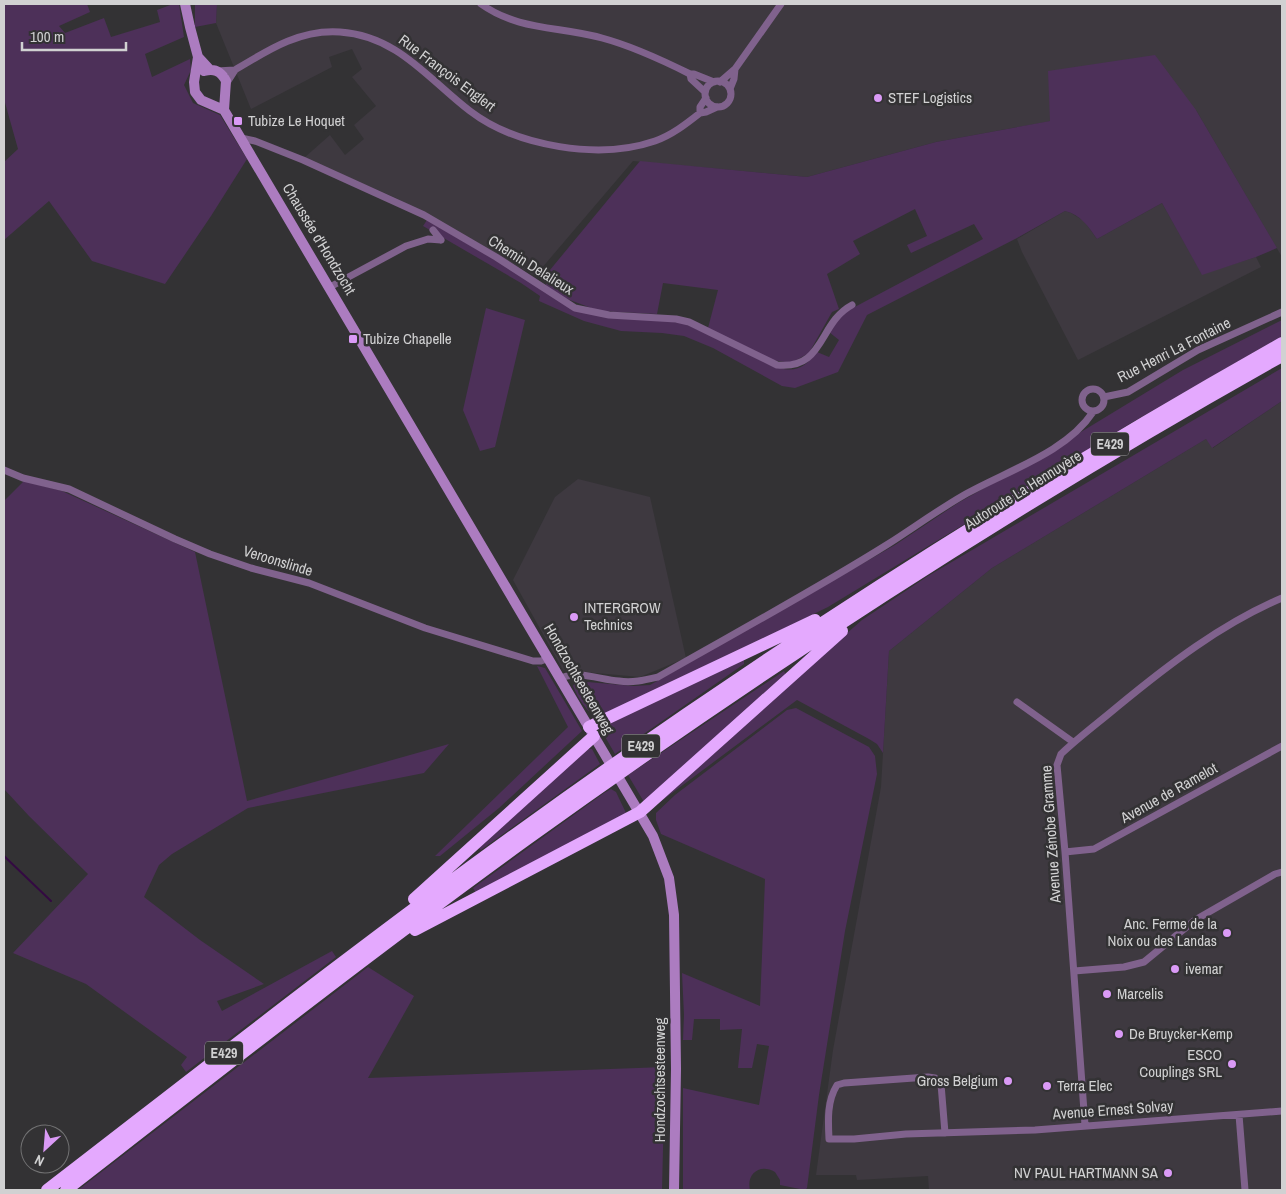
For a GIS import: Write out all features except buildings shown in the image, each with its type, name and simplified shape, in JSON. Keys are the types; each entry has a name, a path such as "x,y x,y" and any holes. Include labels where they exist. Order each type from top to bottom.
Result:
{"highway":[{"name":"Autoroute La Hennuyère","path":"887,581 1095,453 1282,343"},
{"name":"Autoroute La Hennuyère","path":"388,942 635,763 887,594 1103,460 1282,356"},
{"path":"400,918 414,900 594,736 887,581"},
{"name":"E429","path":"47,1190 400,918 627,755 887,581"},
{"path":"388,942 414,930 638,809 807,662 852,624 887,600 902,585"},
{"name":"E429","path":"66,1190 388,942"}],"main road":[{"path":"185,4 198,57 193,87 201,100 224,110 226,101 223,76 198,57"},
{"path":"196,77 204,70 213,70"},
{"path":"208,102 218,100 225,89"},
{"name":"Chaussée d'Hondzocht","path":"224,110 387,385"},
{"name":"Hondzochtsesteenweg","path":"387,385 638,809 653,836 669,878 674,915 676,1069 674,1190"}],"street":[{"path":"481,4 503,17 522,24 587,34 624,44 690,74 726,84 730,89"},
{"path":"735,69 730,89 731,96 728,102 723,106 700,113 700,107 708,86 735,69 780,4"},
{"name":"Rue François Englert","path":"235,70 279,44 306,35 340,32 367,37 396,49 472,112 507,132 540,144 579,150 635,146 655,141 673,133 700,113"},
{"path":"213,70 235,70 225,89"},
{"path":"690,74 691,79 706,95 710,104 717,107"},
{"name":"Chemin Delalieux","path":"241,138 255,141 304,160 424,215 504,262 575,308 609,315 676,319 701,328 777,365 790,366 802,363 811,356 836,316 852,305"},
{"path":"330,287 406,246 428,239 441,240 432,230"},
{"name":"Rue Henri La Fontaine","path":"1104,397 1128,392 1198,350 1282,312"},
{"name":"Rue Henri La Fontaine","path":"1096,389 1104,397 1103,406 1099,410 1093,412 1084,407 1082,400 1084,394 1089,390 1096,389"},
{"path":"561,678 566,675 578,675 620,682 634,682 658,677 880,549 965,495 1048,452 1073,435 1093,412"},
{"name":"Veroonslinde","path":"4,470 23,478 69,489 210,554 251,568 309,584 425,628 533,661 550,658"},
{"name":"Avenue Zénobe Gramme","path":"1084,1125 1074,970 1057,765 1061,754 1073,742 1196,646 1230,624 1282,598"},
{"path":"1017,702 1073,742"},
{"name":"Avenue de Ramelot","path":"1065,852 1094,850 1282,746"},
{"path":"1074,970 1116,968 1133,966 1144,962 1195,920 1266,879 1282,872"},
{"name":"Avenue Ernest Solvay","path":"945,1133 941,1084 935,1078 844,1083 837,1085 831,1095 828,1121 829,1139 996,1132 1282,1111"},
{"path":"1239,1115 1245,1190"}],"shaded area":[{"path":"4,4 87,4 90,12 59,26 65,33 104,18 111,37 160,22 157,10 173,4 179,4 184,37 145,54 152,77 190,59 191,70 184,85 193,103 220,115 247,159 165,284 92,261 49,201 4,240 4,162 18,149 4,99"},
{"path":"195,4 217,4 216,23 195,27"},
{"path":"217,4 1282,4 1282,257 1196,110 1051,121 936,142 807,177 633,161 535,276 396,198 304,158 330,135 345,155 364,139 354,125 376,106 352,77 362,69 352,49 329,57 332,67 251,109 216,23"},
{"path":"1155,55 1196,110 1277,248 1202,275 1162,203 1097,239 1080,218 1065,211 1017,238 867,315 838,372 795,388 782,386 713,348 684,336 621,331 584,321 539,301 540,296 521,283 423,226 427,220 586,313 683,323 780,368 797,369 809,361 817,352 829,357 839,340 829,332 838,317 983,239 974,224 911,253 907,245 927,236 915,209 853,241 860,254 827,274 839,309 832,312 809,353 791,363 772,360 708,328 718,290 663,283 657,314 599,311 562,297 546,285 545,276 640,161 807,177 936,142 1050,121 1048,71"},
{"path":"1162,203 1202,274 1256,257 1261,267 1078,360 1017,239 1065,211 1084,221 1097,239"},
{"path":"486,308 525,320 495,447 480,451 463,410"},
{"path":"1282,320 1282,336 1131,423 828,607 599,719 583,705 577,696 573,686 576,681 634,686 650,685 895,545 958,503 1053,449 1183,370"},
{"path":"1282,368 1282,401 1212,448 1206,439 992,568 889,651 883,753 877,744 869,739 797,700 660,802 657,800 862,620 928,576"},
{"path":"1282,401 1282,1190 929,1190 928,1176 857,1180 856,1175 816,1175 833,1050 881,787 889,651 992,568 1206,439 1213,448"},
{"path":"578,479 650,497 686,658 640,677 563,670 513,580 555,497"},
{"path":"24,481 62,491 195,552 247,801 449,744 424,773 248,808 172,854 159,865 144,897 200,940 264,984 217,1001 222,1011 332,951 336,957 186,1072 181,1065 187,1057 86,984 13,953 88,874 4,789 4,501"},
{"path":"744,658 744,664 615,754 600,728"},
{"path":"537,666 545,668 582,731 499,808 440,856 435,856 568,727"},
{"path":"784,671 786,675 644,802 628,775"},
{"path":"796,708 869,747 875,756 877,774 845,931 819,1095 807,1188 805,1190 780,1185 780,1180 775,1172 764,1169 752,1175 749,1184 750,1190 683,1190 683,1088 759,1105 769,1046 757,1044 752,1068 738,1068 742,1029 720,1030 720,1019 694,1019 692,1040 683,1040 682,973 760,1006 765,879 661,834 656,820 656,813 675,795 787,710"},
{"path":"588,749 592,749 600,764 481,850 478,847"},
{"path":"611,789 616,792 626,813 476,893 473,888"},
{"path":"368,967 414,996 368,1078 665,1067 662,1190 78,1190"}],"waterway":[{"path":"4,856 51,901"}],"place":[{"name":"STEF Logistics","path":"878,98"},
{"name":"Tubize Le Hoquet","path":"238,121"},
{"name":"Tubize Chapelle","path":"353,339"},
{"name":"INTERGROW Technics","path":"574,617"},
{"name":"Anc. Ferme de la Noix ou des Landas","path":"1227,933"},
{"name":"ivemar","path":"1175,969"},
{"name":"Marcelis","path":"1107,994"},
{"name":"De Bruycker-Kemp","path":"1119,1034"},
{"name":"ESCO Couplings SRL","path":"1232,1064"},
{"name":"Gross Belgium","path":"1008,1081"},
{"name":"Terra Elec","path":"1047,1086"},
{"name":"NV PAUL HARTMANN SA","path":"1168,1173"}]}
